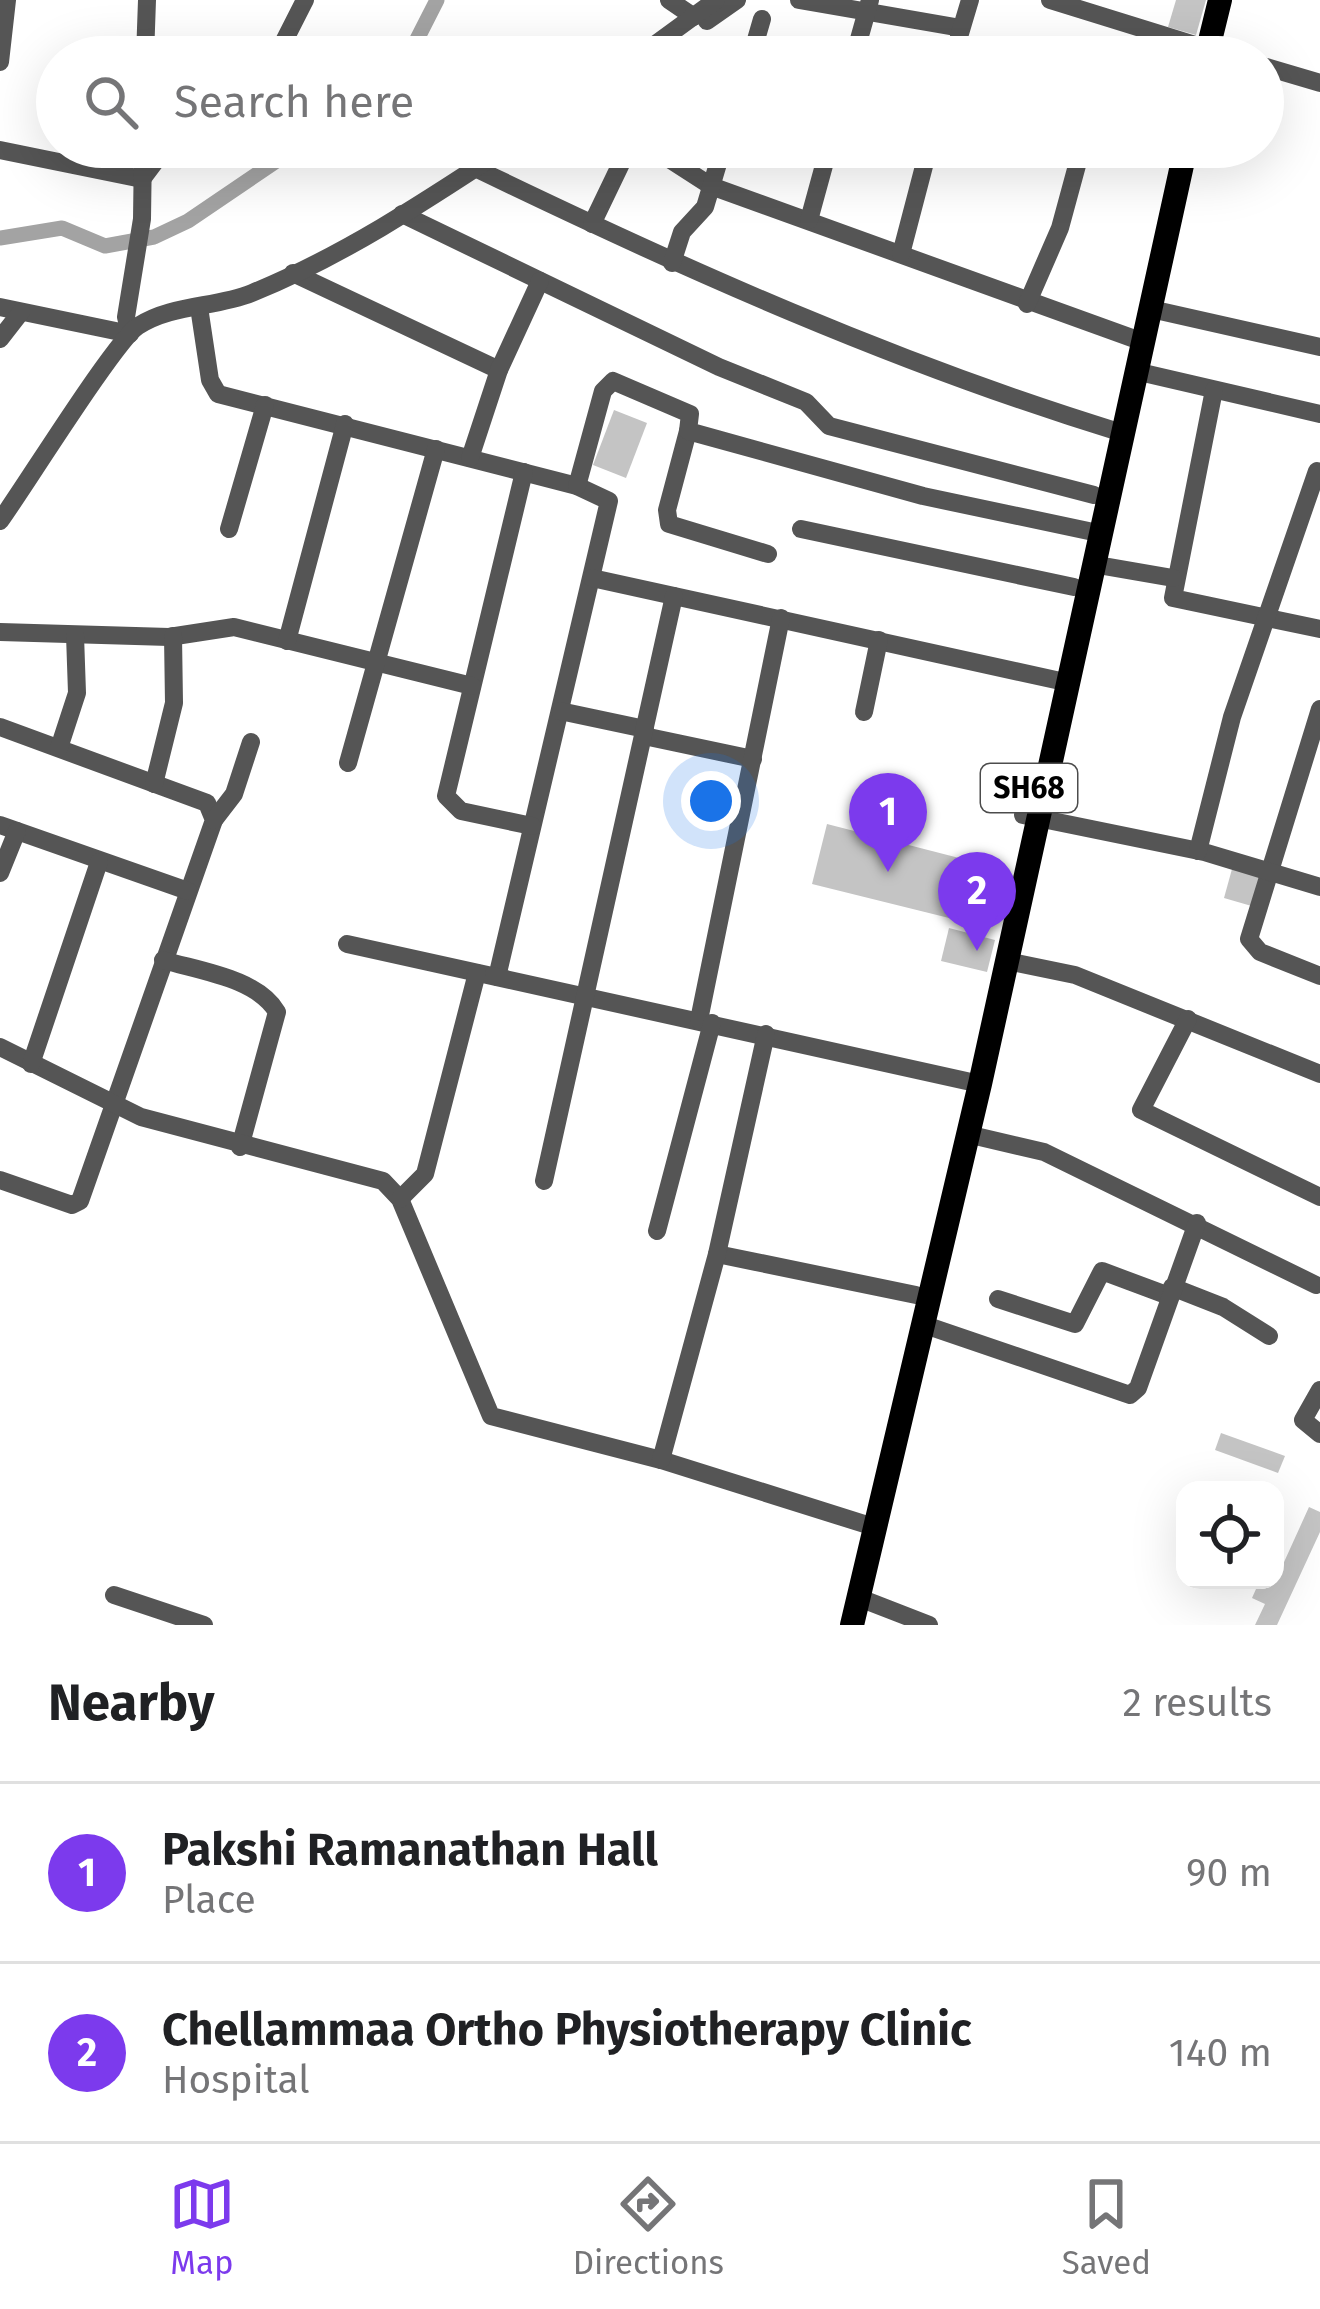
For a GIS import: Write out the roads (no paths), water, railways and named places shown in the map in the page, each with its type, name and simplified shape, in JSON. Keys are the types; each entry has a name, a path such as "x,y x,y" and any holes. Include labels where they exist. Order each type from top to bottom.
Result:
{"main road":[{"path":"1211,36 1220,0"},
{"name":"SH68","path":"1114,430 1151,309 1181,168"},
{"name":"SH68","path":"852,1625 908,1370 967,1134 1075,586 1092,532 1162,220 1171,211"},
{"name":"SH68","path":"1059,681 1092,564 1092,532"},
{"name":"SH68","path":"908,1370 904,1355 916,1295 1006,962 1029,816"}],"street":[{"path":"0,62 7,0"},
{"path":"145,36 146,0"},
{"path":"669,0 694,16"},
{"path":"667,36 716,0"},
{"path":"690,36 737,0"},
{"path":"799,0 868,6 961,28"},
{"path":"959,36 970,0"},
{"path":"1050,0 1157,36"},
{"path":"285,36 300,2"},
{"path":"860,36 868,6"},
{"path":"757,36 762,19"},
{"path":"1284,72 1320,83"},
{"path":"0,150 36,157"},
{"path":"88,168 142,179"},
{"path":"130,334 126,317 142,219 142,168"},
{"path":"142,179 150,168"},
{"path":"0,521 130,334 175,310 224,304 293,273 475,168 672,263 1011,398 1114,430"},
{"path":"592,224 620,168"},
{"path":"684,168 711,185 1132,338"},
{"path":"672,263 678,238 701,215 716,168"},
{"path":"809,220 823,168"},
{"path":"901,254 924,168"},
{"path":"1028,304 1060,227 1076,168"},
{"path":"402,214 719,368 806,402 829,426 1099,491"},
{"path":"293,273 499,370"},
{"path":"470,458 499,370 540,281"},
{"path":"0,307 130,334"},
{"path":"199,307 214,390 577,487 609,502 532,826 425,1174 404,1196"},
{"path":"1151,309 1320,347"},
{"path":"0,339 20,312"},
{"path":"1135,371 1320,414"},
{"path":"577,487 603,391 613,381 683,410 692,419 667,510 668,524 767,554"},
{"path":"1214,390 1171,593 1178,602 1320,629"},
{"path":"229,529 265,405"},
{"path":"287,640 345,424"},
{"path":"688,431 923,496 1092,532"},
{"path":"348,763 436,448"},
{"path":"1198,850 1265,619 1317,471"},
{"path":"524,472 446,796 461,811 532,826"},
{"path":"801,529 1075,586"},
{"path":"1092,564 1173,578"},
{"path":"592,578 1059,681"},
{"path":"544,1181 674,596"},
{"path":"657,1231 706,1021 782,618"},
{"path":"0,632 173,636 226,626 472,686"},
{"path":"58,748 77,693 75,635"},
{"path":"154,784 174,703 173,636"},
{"path":"864,712 879,640"},
{"path":"1320,709 1251,944 1320,976"},
{"path":"560,711 753,759"},
{"path":"0,727 206,803 214,820"},
{"path":"0,1180 77,1204 214,820 234,794 251,742"},
{"path":"1029,816 1198,850 1320,887"},
{"path":"0,873 8,828 188,891"},
{"path":"31,1064 99,862"},
{"path":"347,944 974,1083"},
{"path":"163,960 251,988 268,998 277,1012 240,1147"},
{"path":"1006,962 1075,975 1320,1074"},
{"path":"1188,1019 1141,1110 1320,1197"},
{"path":"661,1460 717,1254 766,1034"},
{"path":"0,1047 114,1105 240,1147 367,1175 404,1196 497,1419 661,1460 874,1527"},
{"path":"967,1134 1044,1152 1316,1285"},
{"path":"922,1324 1130,1395 1138,1388 1197,1223"},
{"path":"717,1254 916,1295"},
{"path":"998,1299 1075,1324 1102,1271 1223,1307 1269,1336"},
{"path":"1320,1390 1303,1420 1320,1434"},
{"path":"114,1595 204,1625"},
{"path":"857,1597 928,1625"}],"waterway":[{"path":"419,36 437,0"},
{"path":"0,238 62,228 105,246 154,237 188,221 266,168"}],"place":[{"name":"Pakshi Ramanathan Hall","path":"888,872"},
{"name":"Chellammaa Ortho Physiotherapy Clinic","path":"977,951"}]}
